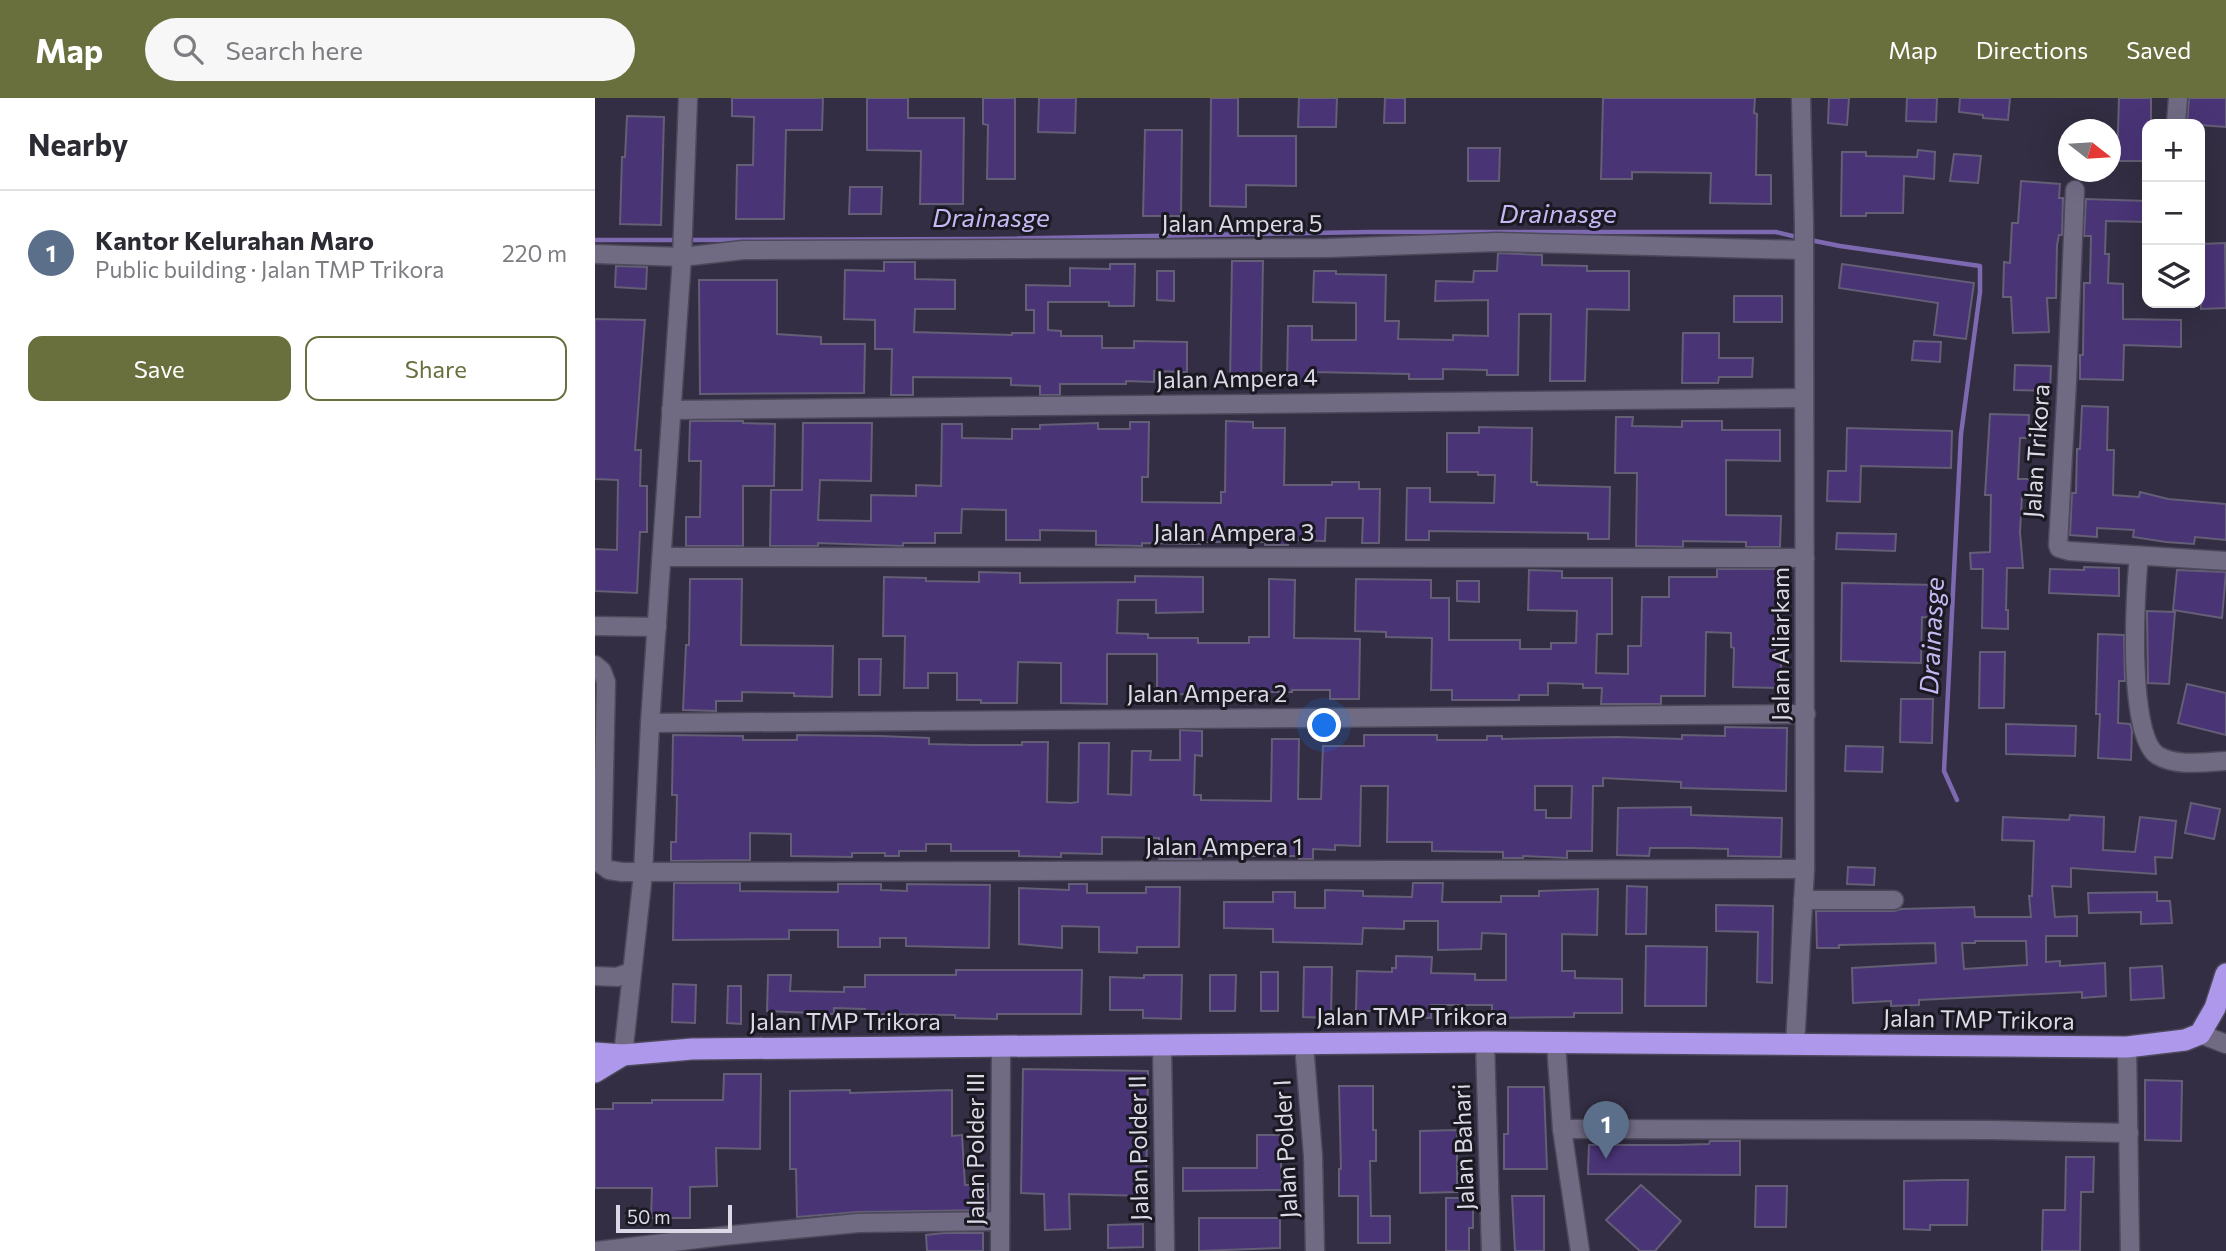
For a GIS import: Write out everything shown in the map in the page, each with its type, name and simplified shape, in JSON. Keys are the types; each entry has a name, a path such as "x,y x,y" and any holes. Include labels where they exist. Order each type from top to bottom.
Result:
{"highway":[{"path":"2200,1034 2215,1009 2226,974"},
{"name":"Jalan TMP Trikora","path":"595,1053 623,1055 692,1049 1485,1042 2127,1047 2177,1041 2200,1034"},
{"name":"Jalan TMP Trikora","path":"595,1072 623,1055"}],"street":[{"path":"623,1055 643,874 650,723 682,257 688,98"},
{"name":"Jalan Aliarkam","path":"1795,1045 1805,869 1806,714 1801,98"},
{"path":"2176,119 2178,98"},
{"name":"Jalan Trikora","path":"2075,190 2057,545 2069,551 2226,561"},
{"name":"Jalan Ampera 5","path":"595,254 682,257 743,250 1314,248 1497,242 1803,246"},
{"name":"Jalan Ampera 4","path":"671,410 1804,398"},
{"path":"2139,556 2135,586 2138,710 2149,746 2158,755 2188,763 2226,761"},
{"name":"Jalan Ampera 3","path":"662,557 1805,558"},
{"path":"595,626 657,627"},
{"name":"Jalan Ampera 1","path":"595,665 602,671 606,682 602,864 609,870 643,874 1805,869"},
{"name":"Jalan Ampera 2","path":"650,723 1806,714"},
{"path":"1803,900 1894,901"},
{"path":"595,976 617,977 631,972"},
{"path":"2200,1034 2226,1044"},
{"name":"Jalan Bahari","path":"1485,1042 1491,1251"},
{"path":"1556,1043 1562,1129 1580,1251"},
{"name":"Jalan Polder II","path":"1162,1044 1165,1251"},
{"name":"Jalan Polder I","path":"1304,1044 1313,1156 1315,1251"},
{"name":"Jalan Polder III","path":"1000,1251 1001,1047"},
{"path":"2127,1047 2130,1251"},
{"path":"1562,1129 2129,1133"},
{"path":"597,1251 723,1243 858,1223 1000,1222"}],"building":[{"path":"732,98 823,98 822,130 786,130 784,219 736,219 737,165 753,165 754,117 732,116"},
{"path":"867,98 908,98 908,118 964,118 963,204 920,204 921,151 867,150"},
{"path":"983,98 1015,98 1015,179 987,179 988,125 983,124"},
{"path":"1039,98 1076,98 1075,133 1038,132"},
{"path":"1211,98 1238,98 1238,136 1296,136 1296,186 1246,185 1246,207 1210,206"},
{"path":"1299,98 1337,98 1336,127 1298,127"},
{"path":"1385,98 1405,98 1405,123 1384,123"},
{"path":"1603,98 1755,98 1756,175 1771,175 1771,204 1710,203 1711,173 1632,172 1632,179 1601,179"},
{"path":"1829,98 1849,98 1847,125 1828,123"},
{"path":"1907,98 1937,98 1936,122 1906,121"},
{"path":"1960,98 2010,98 2008,120 1959,112"},
{"path":"2119,98 2151,98 2151,119 2142,119 2142,161 2121,161 2121,119 2118,119"},
{"path":"2189,98 2226,98 2226,127 2205,125 2205,119 2187,119"},
{"path":"627,116 664,117 661,225 620,224 622,157 625,157"},
{"path":"1145,130 1182,130 1181,216 1143,216"},
{"path":"1468,148 1500,148 1499,181 1468,181"},
{"path":"1918,150 1935,152 1934,179 1904,176 1903,213 1841,216 1842,152 1866,152 1866,156 1917,157"},
{"path":"1954,154 1981,156 1978,183 1950,181"},
{"path":"2021,181 2060,184 2059,198 2063,198 2062,235 2059,235 2057,245 2056,298 2047,298 2049,332 2013,333 2011,297 2003,297 2004,262 2010,263 2012,223 2018,223"},
{"path":"850,187 882,187 881,214 849,214"},
{"path":"2086,199 2142,201 2142,222 2106,221 2108,283 2123,284 2123,319 2181,320 2181,347 2124,345 2123,380 2080,379 2084,283 2090,283 2091,236 2084,236"},
{"path":"2225,243 2226,308 2201,309 2205,308 2205,244"},
{"path":"1498,253 1542,255 1542,265 1587,266 1587,271 1629,271 1629,310 1587,309 1585,381 1550,381 1551,314 1519,314 1518,375 1487,375 1487,370 1443,369 1443,379 1409,379 1409,374 1312,372 1311,382 1287,381 1288,326 1312,326 1312,340 1356,340 1356,303 1313,302 1314,271 1386,275 1385,321 1399,321 1398,339 1453,340 1453,335 1488,336 1488,300 1435,301 1436,281 1473,282 1474,271 1497,271"},
{"path":"1232,261 1263,261 1261,382 1230,381"},
{"path":"884,262 915,262 915,279 955,280 955,309 915,309 914,332 1012,335 1034,333 1034,310 1026,310 1026,285 1070,286 1070,268 1110,269 1110,264 1135,264 1134,306 1109,306 1109,302 1048,302 1048,330 1061,331 1061,336 1102,336 1102,348 1134,348 1134,341 1187,342 1187,372 1154,371 1154,382 1060,384 1060,395 1040,395 1040,386 1011,385 1011,378 913,377 913,395 891,395 892,349 875,349 875,320 844,319 845,270 884,271"},
{"path":"1842,264 1974,283 1966,339 1934,335 1938,303 1839,288"},
{"path":"616,266 647,267 646,289 615,287"},
{"path":"1157,271 1174,271 1174,301 1157,300"},
{"path":"699,280 777,280 777,334 821,337 821,344 865,344 864,393 700,394"},
{"path":"1734,296 1782,296 1782,322 1734,322"},
{"path":"595,319 645,320 635,450 641,450 640,486 647,486 647,532 640,532 637,593 595,591 595,549 617,550 618,480 595,479"},
{"path":"1683,333 1719,333 1719,358 1753,358 1752,377 1719,377 1718,383 1682,383"},
{"path":"1914,341 1941,342 1940,362 1912,360"},
{"path":"2015,365 2051,366 2050,391 2014,390"},
{"path":"2082,406 2108,407 2107,450 2114,450 2113,495 2139,497 2140,492 2168,499 2226,504 2226,540 2195,537 2194,544 2166,542 2133,537 2134,530 2097,528 2097,537 2070,535"},
{"path":"1990,414 2029,415 2028,438 2020,438 2018,479 2032,479 2031,496 2022,496 2020,532 2023,568 2007,568 2008,629 1982,628 1983,569 1971,569 1970,553 1990,552 1991,495 1985,495"},
{"path":"1616,417 1633,417 1632,426 1682,427 1682,421 1722,421 1722,430 1780,430 1780,461 1726,460 1726,515 1781,516 1780,547 1746,547 1746,542 1683,541 1683,547 1636,546 1637,473 1615,473"},
{"path":"690,421 775,424 774,486 743,486 743,546 686,546 686,517 700,517 701,461 689,461"},
{"path":"1226,421 1253,422 1253,428 1285,428 1284,485 1359,482 1359,489 1380,489 1379,543 1362,543 1363,518 1326,518 1325,541 1288,540 1288,545 1265,545 1265,542 1200,542 1142,543 1142,546 1096,545 1096,531 1040,530 1040,540 1006,540 1006,510 962,509 961,533 935,533 935,543 903,543 903,546 818,543 818,546 770,546 771,490 802,490 803,423 872,423 871,481 820,480 818,520 871,521 871,495 916,496 916,485 941,486 942,424 962,424 962,438 1012,439 1012,429 1040,429 1040,425 1098,423 1098,429 1130,429 1130,422 1149,422 1148,477 1142,477 1142,502 1221,503 1221,492 1225,492"},
{"path":"1479,427 1532,428 1531,482 1537,482 1537,485 1610,487 1609,539 1588,539 1588,533 1429,531 1429,540 1406,540 1407,488 1430,488 1430,502 1494,503 1495,475 1447,472 1447,433 1479,433"},
{"path":"1847,428 1952,431 1951,468 1861,466 1860,502 1827,501 1828,471 1846,471"},
{"path":"1837,533 1896,534 1895,551 1836,549"},
{"path":"2084,567 2119,568 2119,596 2049,593 2050,569 2084,570"},
{"path":"1717,569 1787,569 1787,610 1776,610 1775,656 1781,656 1781,688 1733,687 1734,648 1731,647 1731,633 1706,632 1705,696 1661,696 1661,704 1601,704 1602,688 1583,688 1583,684 1548,683 1548,695 1519,695 1519,700 1452,700 1452,690 1431,690 1432,638 1386,637 1386,632 1355,631 1356,579 1431,580 1431,598 1449,598 1449,640 1520,640 1520,649 1551,649 1551,643 1576,643 1577,611 1528,610 1529,570 1562,571 1562,578 1612,578 1612,634 1597,634 1596,673 1628,674 1628,646 1641,646 1642,597 1669,597 1669,577 1717,577"},
{"path":"2177,570 2226,572 2222,618 2173,610"},
{"path":"979,572 1020,573 1020,583 1135,582 1135,576 1203,577 1203,612 1156,613 1156,600 1118,600 1117,633 1148,634 1148,638 1198,638 1198,643 1249,643 1249,637 1269,637 1269,579 1295,580 1294,638 1360,639 1359,699 1330,699 1330,690 1266,692 1266,695 1157,694 1157,654 1107,654 1107,704 1061,703 1061,663 1018,662 1017,703 957,700 957,673 928,673 928,688 904,688 905,636 883,636 884,577 979,582"},
{"path":"690,579 742,579 741,645 833,646 832,697 742,692 742,701 716,701 716,711 683,710 686,645 689,645"},
{"path":"1457,581 1479,581 1479,602 1457,601"},
{"path":"1842,583 1938,585 1937,618 1922,617 1921,663 1841,661"},
{"path":"2147,611 2175,612 2169,684 2148,683"},
{"path":"2098,634 2124,635 2125,681 2119,681 2118,723 2130,724 2131,760 2098,758"},
{"path":"1980,652 2005,652 2004,708 1979,708"},
{"path":"859,659 881,659 880,695 859,695"},
{"path":"2187,684 2226,693 2226,735 2178,723"},
{"path":"1901,699 1933,699 1932,743 1900,742"},
{"path":"2006,724 2076,726 2075,756 2006,754"},
{"path":"1725,727 1787,728 1786,791 1681,788 1681,782 1603,778 1603,786 1593,786 1592,851 1567,851 1567,858 1503,858 1503,852 1432,851 1432,842 1387,842 1388,786 1361,786 1360,846 1335,845 1335,850 1313,849 1313,859 1299,859 1299,856 1201,856 1201,859 1159,859 1159,838 1102,837 1102,854 1061,853 1061,857 1019,856 1019,851 951,851 951,844 926,844 926,851 899,851 899,856 885,856 885,853 852,853 852,857 791,856 791,834 750,833 750,860 671,861 671,842 676,842 677,795 672,795 673,735 743,736 743,740 797,740 797,735 880,736 929,738 929,744 974,745 1048,742 1047,802 1071,803 1078,802 1079,743 1109,743 1108,794 1131,795 1132,751 1151,751 1150,760 1180,760 1180,730 1202,731 1202,756 1195,755 1194,795 1201,795 1201,800 1271,801 1272,739 1299,739 1298,799 1321,799 1323,746 1364,746 1364,735 1437,735 1437,740 1487,740 1487,736 1502,736 1502,739 1682,739 1682,735 1725,736","holes":["1535,786 1572,786 1571,818 1546,818 1546,810 1535,810"]},
{"path":"1846,746 1883,747 1882,772 1845,771"},
{"path":"2191,803 2220,809 2214,839 2185,833"},
{"path":"1691,807 1691,815 1782,818 1781,857 1728,856 1728,849 1690,848 1650,848 1649,856 1617,855 1618,808"},
{"path":"2070,815 2104,817 2103,850 2135,852 2140,817 2176,821 2172,858 2155,857 2156,874 2071,868 2071,887 2052,886 2055,917 2077,916 2077,936 2046,936 2046,962 2060,961 2060,966 2105,963 2106,996 2082,998 2082,992 1919,1000 1919,1005 1891,1006 1891,1001 1853,1003 1852,968 1936,963 1935,943 1817,948 1816,911 1974,907 1975,917 2031,917 2029,896 2032,896 2034,841 2002,840 2003,817 2069,820","holes":["2026,941 2027,965 1964,969 1962,943"]},
{"path":"1848,867 1875,868 1874,885 1847,884"},
{"path":"674,883 740,883 740,891 838,892 838,884 881,884 881,890 907,891 907,884 990,885 989,948 906,946 906,938 880,938 880,947 838,947 838,930 789,930 789,939 673,940"},
{"path":"1413,883 1443,883 1442,902 1501,902 1501,896 1539,896 1539,891 1598,889 1597,935 1562,934 1562,971 1575,971 1575,978 1622,979 1622,1013 1574,1013 1574,1017 1492,1018 1492,1005 1431,1005 1431,1018 1391,1017 1391,1011 1356,1011 1357,971 1392,972 1392,968 1396,968 1396,956 1432,957 1431,973 1475,974 1475,980 1506,980 1506,934 1482,933 1481,949 1438,950 1438,921 1404,921 1404,929 1363,928 1362,944 1273,942 1273,929 1224,928 1224,902 1273,902 1273,892 1295,892 1295,908 1325,908 1325,890 1363,891 1363,896 1412,897"},
{"path":"1069,884 1087,884 1087,893 1146,893 1146,887 1180,887 1179,947 1137,947 1137,953 1099,952 1099,927 1062,926 1062,948 1019,944 1019,888 1069,890"},
{"path":"1627,886 1647,887 1646,934 1626,934"},
{"path":"2157,892 2157,901 2170,901 2172,923 2141,924 2141,912 2089,913 2088,893"},
{"path":"1716,905 1773,906 1772,983 1757,982 1758,932 1716,931"},
{"path":"1646,946 1707,947 1706,1006 1645,1006"},
{"path":"2162,966 2164,998 2131,1000 2130,968"},
{"path":"1304,967 1332,967 1331,1018 1303,1017"},
{"path":"956,970 1082,970 1081,1014 997,1014 997,1019 955,1018 955,1015 864,1014 865,1009 834,1008 834,1014 767,1011 768,975 791,975 790,991 844,992 844,987 865,987 865,975 956,975"},
{"path":"1261,972 1278,972 1278,1011 1261,1011"},
{"path":"1144,975 1182,975 1181,1019 1143,1018 1143,1010 1110,1010 1110,977 1144,978"},
{"path":"1210,975 1236,975 1235,1011 1210,1011"},
{"path":"673,984 696,985 695,1023 672,1022"},
{"path":"728,986 741,986 741,1024 727,1023"},
{"path":"1023,1069 1148,1071 1146,1196 1069,1194 1070,1229 1045,1230 1044,1194 1021,1193"},
{"path":"724,1074 761,1074 760,1149 716,1148 717,1186 690,1187 690,1218 651,1218 652,1188 595,1188 595,1109 613,1109 613,1103 652,1103 652,1100 723,1100"},
{"path":"2145,1080 2182,1081 2181,1141 2145,1140"},
{"path":"1339,1086 1373,1086 1376,1161 1370,1161 1371,1216 1390,1216 1390,1243 1358,1243 1358,1196 1339,1196"},
{"path":"1508,1087 1544,1087 1547,1169 1504,1169 1504,1134 1508,1134"},
{"path":"850,1090 850,1093 952,1090 952,1136 962,1135 965,1185 988,1184 989,1210 858,1212 797,1217 796,1169 790,1169 790,1091"},
{"path":"1457,1130 1457,1192 1420,1193 1420,1131"},
{"path":"1257,1135 1280,1135 1282,1190 1183,1191 1183,1168 1257,1168"},
{"path":"1710,1141 1740,1141 1740,1175 1588,1174 1589,1145 1709,1144"},
{"path":"2066,1157 2094,1157 2093,1192 2081,1192 2080,1251 2042,1251 2043,1210 2065,1210"},
{"path":"1968,1180 1967,1225 1930,1225 1930,1230 1904,1229 1904,1181"},
{"path":"1641,1185 1681,1221 1655,1251 1640,1251 1606,1220"},
{"path":"1756,1186 1787,1186 1786,1227 1755,1227"},
{"path":"1512,1196 1544,1196 1544,1251 1515,1251"},
{"path":"1446,1198 1473,1198 1473,1228 1469,1228 1469,1251 1446,1251"},
{"path":"1199,1218 1280,1218 1280,1248 1199,1251"},
{"path":"1143,1224 1143,1247 1108,1248 1108,1225"},
{"path":"983,1233 983,1251 927,1251 926,1235"}],"waterway":[{"name":"Drainasge","path":"687,240 990,239 1370,232 1776,232 1801,238"},
{"name":"Drainasge","path":"595,240 678,240"},
{"name":"Drainasge","path":"1810,240 1980,266 1980,292 1961,434 1944,771 1957,800"}],"place":[{"name":"Kantor Kelurahan Maro","path":"1606,1159"}]}
